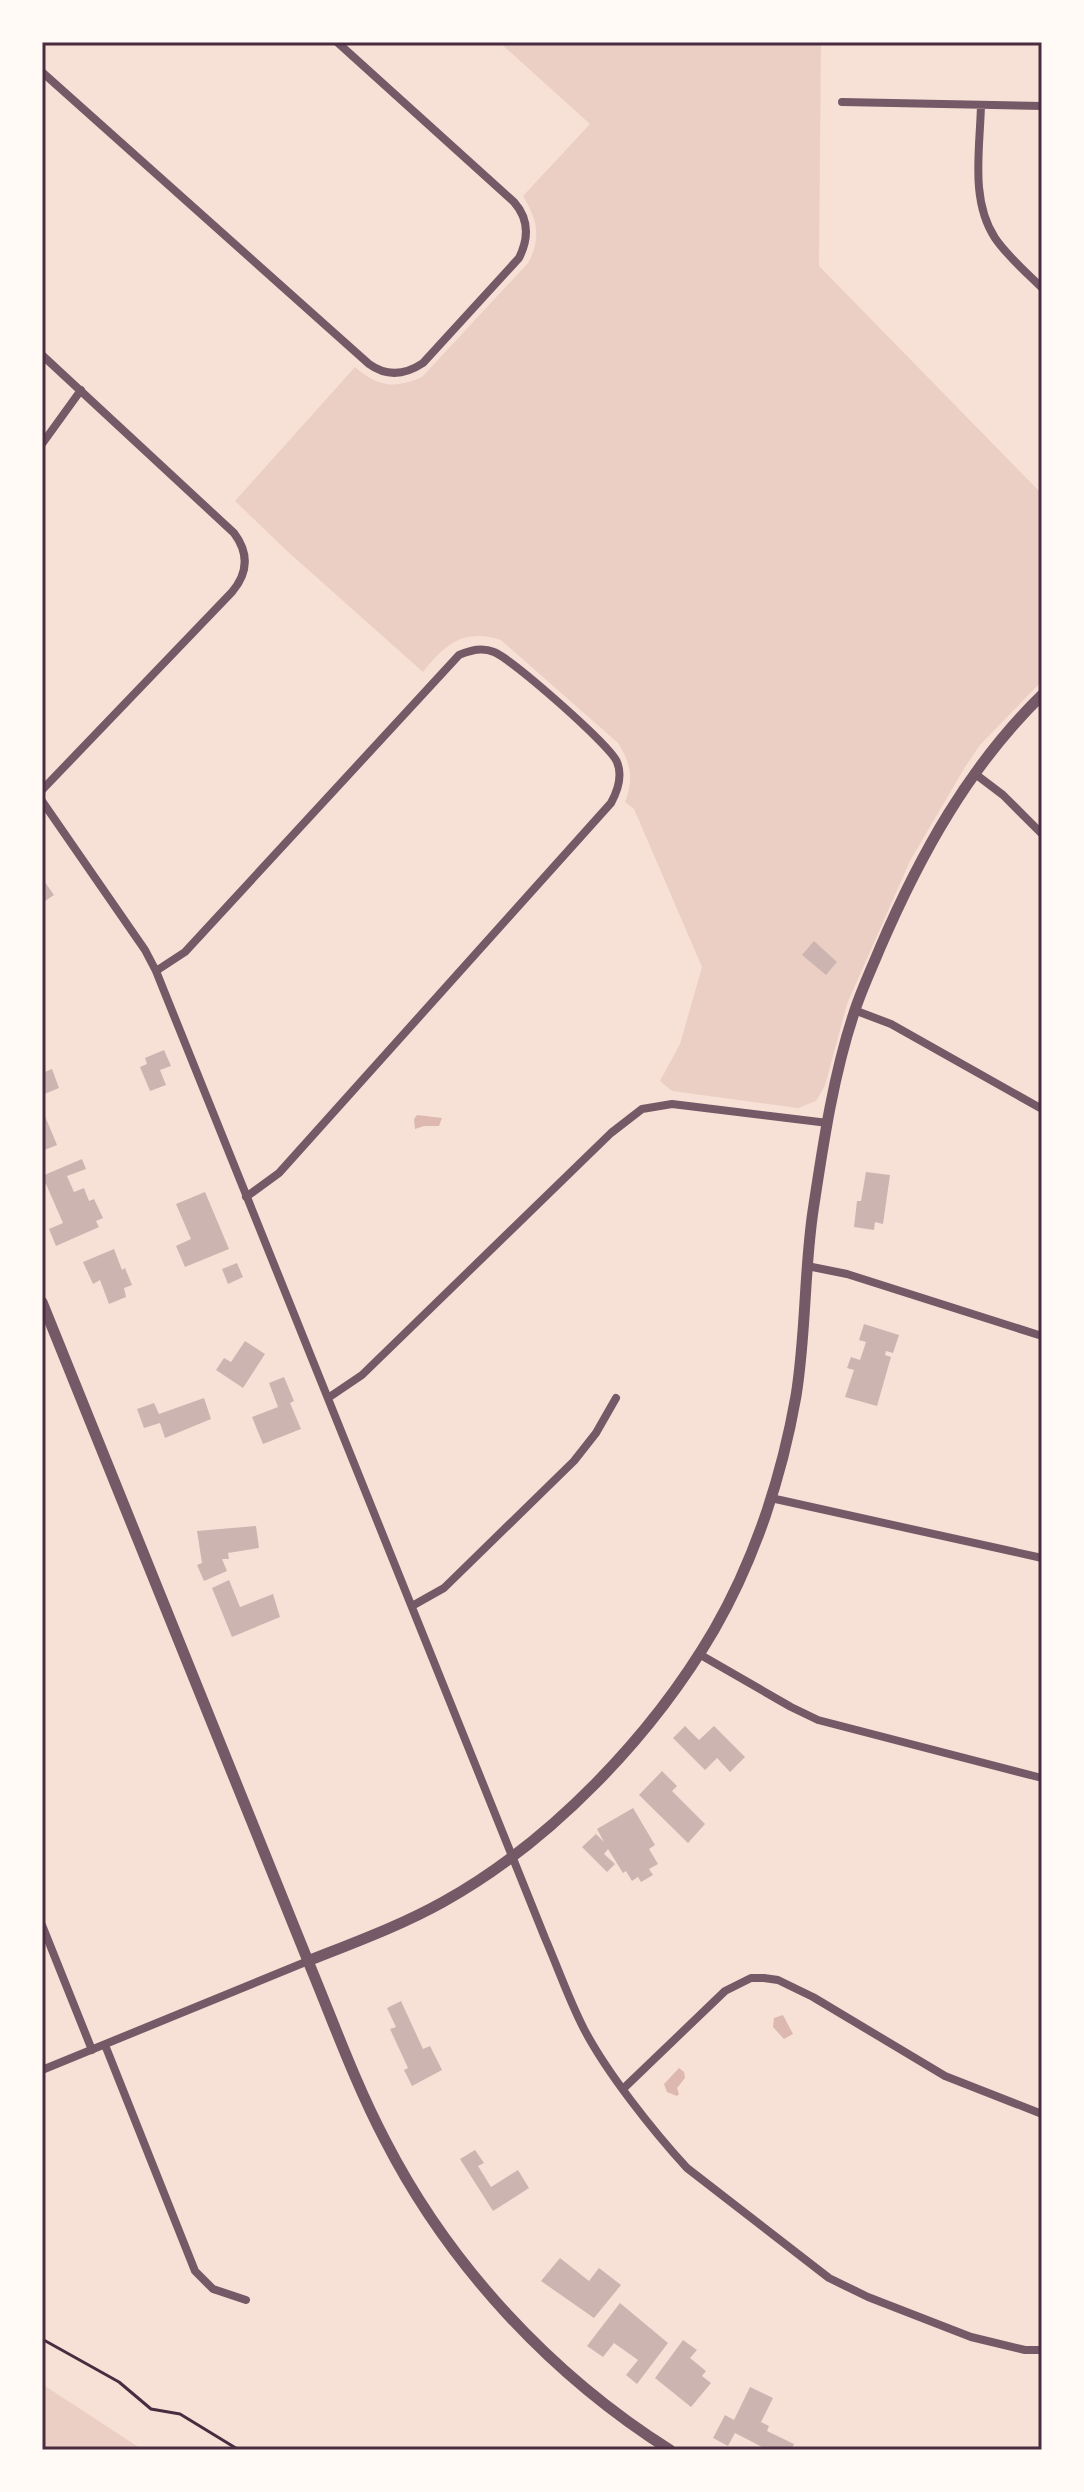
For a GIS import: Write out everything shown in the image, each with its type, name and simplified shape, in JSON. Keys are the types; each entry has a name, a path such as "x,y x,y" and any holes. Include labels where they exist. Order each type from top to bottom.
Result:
{"street":[{"path":"42,72 369,364 384,372 398,374 423,363 519,258 525,245 526,223 514,202 337,42"},
{"path":"842,102 1042,106"},
{"path":"981,105 979,180 985,220 996,240 1042,288"},
{"path":"42,355 239,539 246,562 240,582 232,592 42,790"},
{"path":"42,444 81,390"},
{"path":"156,971 185,952 459,655 470,650 492,650 504,656 612,752 621,775 611,803 279,1173 246,1197"},
{"path":"42,2070 391,1928 445,1901 556,1821 611,1768 699,1654 727,1603 771,1498 795,1398 807,1266 828,1123 854,1010 911,882 974,773 994,745 1042,695"},
{"path":"974,773 1003,795 1042,834"},
{"path":"42,801 145,950 156,971 585,2030 624,2088 687,2168 829,2278 868,2297 971,2337 1025,2350 1042,2350"},
{"path":"854,1010 891,1024 1042,1109"},
{"path":"328,1398 362,1375 611,1133 642,1109 672,1104 828,1123"},
{"path":"807,1266 847,1274 1042,1336"},
{"path":"42,1302 352,2069 385,2140 438,2229 487,2291 554,2360 615,2412 670,2450"},
{"path":"412,1606 444,1588 574,1461 596,1433 616,1398"},
{"path":"771,1498 1042,1558"},
{"path":"699,1654 818,1720 1042,1778"},
{"path":"42,1925 92,2050"},
{"path":"624,2088 725,1991 751,1978 764,1978 778,1980 813,1997 945,2076 1042,2114"},
{"path":"105,2045 195,2271 213,2289 246,2300"}],"path":[{"path":"42,2339 119,2382 151,2409 180,2414 239,2450"}],"shaded area":[{"path":"499,42 821,42 819,266 1042,494 1042,681 980,745 910,861 847,1004 825,1086 816,1101 798,1108 672,1091 660,1081 680,1044 702,967 634,809 625,802 630,772 618,743 501,640 476,636 456,641 423,672 235,501 355,367 371,379 387,384 422,377 528,263 535,245 536,229 523,196 590,124"},
{"path":"417,1115 442,1118 439,1126 415,1129 414,1119"},
{"path":"783,2015 793,2034 784,2039 773,2027 774,2018"},
{"path":"679,2068 685,2078 677,2088 677,2096 667,2092 664,2084"},
{"path":"42,2384 143,2450 42,2450"}],"building":[{"path":"42,878 54,895 42,903"},
{"path":"814,941 837,962 826,975 802,955"},
{"path":"164,1050 171,1066 160,1070 166,1085 150,1091 140,1067 147,1064 145,1058"},
{"path":"52,1069 59,1088 42,1095 42,1073"},
{"path":"42,1109 57,1145 42,1151"},
{"path":"82,1159 86,1169 67,1176 74,1192 84,1188 89,1201 94,1199 103,1218 96,1221 99,1227 56,1246 49,1229 63,1223 46,1184 42,1186 42,1176"},
{"path":"866,1172 890,1175 883,1224 875,1222 874,1230 854,1227 857,1201 861,1201"},
{"path":"205,1192 229,1249 185,1267 176,1246 191,1239 176,1204"},
{"path":"114,1249 132,1285 124,1288 126,1297 109,1304 100,1280 93,1284 83,1262"},
{"path":"237,1263 243,1277 228,1284 222,1269"},
{"path":"864,1324 899,1335 893,1353 886,1351 885,1355 891,1357 877,1406 845,1397 854,1370 847,1368 851,1357 860,1360 866,1342 859,1340"},
{"path":"245,1341 265,1354 243,1388 216,1370 224,1358 231,1362"},
{"path":"284,1377 301,1429 263,1444 252,1417 278,1407 269,1383"},
{"path":"204,1398 211,1419 165,1438 160,1423 144,1428 137,1409 154,1403 159,1414"},
{"path":"256,1526 259,1548 228,1553 229,1559 222,1559 227,1571 204,1581 197,1565 202,1563 197,1531"},
{"path":"229,1580 240,1607 273,1594 280,1617 232,1637 212,1588"},
{"path":"685,1726 699,1740 714,1726 745,1757 730,1772 717,1758 705,1770 673,1738"},
{"path":"662,1771 677,1786 672,1791 705,1824 688,1843 639,1795"},
{"path":"633,1808 655,1845 649,1849 658,1864 649,1869 653,1875 641,1882 638,1877 632,1881 626,1871 623,1873 608,1849 604,1854 615,1864 607,1872 582,1847 596,1834 604,1842 597,1829"},
{"path":"401,2001 423,2049 430,2046 442,2070 412,2086 404,2070 408,2068 390,2029 396,2027 387,2008"},
{"path":"475,2150 484,2163 478,2166 491,2187 518,2170 529,2188 493,2211 460,2159"},
{"path":"560,2258 589,2281 599,2268 621,2285 594,2318 541,2281"},
{"path":"620,2303 668,2343 637,2384 626,2375 638,2360 614,2343 603,2357 587,2346"},
{"path":"683,2340 697,2350 690,2358 706,2371 702,2376 711,2383 691,2407 655,2378"},
{"path":"750,2387 773,2398 761,2422 769,2426 767,2431 794,2444 791,2450 763,2450 735,2433 728,2446 713,2438 725,2415 734,2420"}]}
